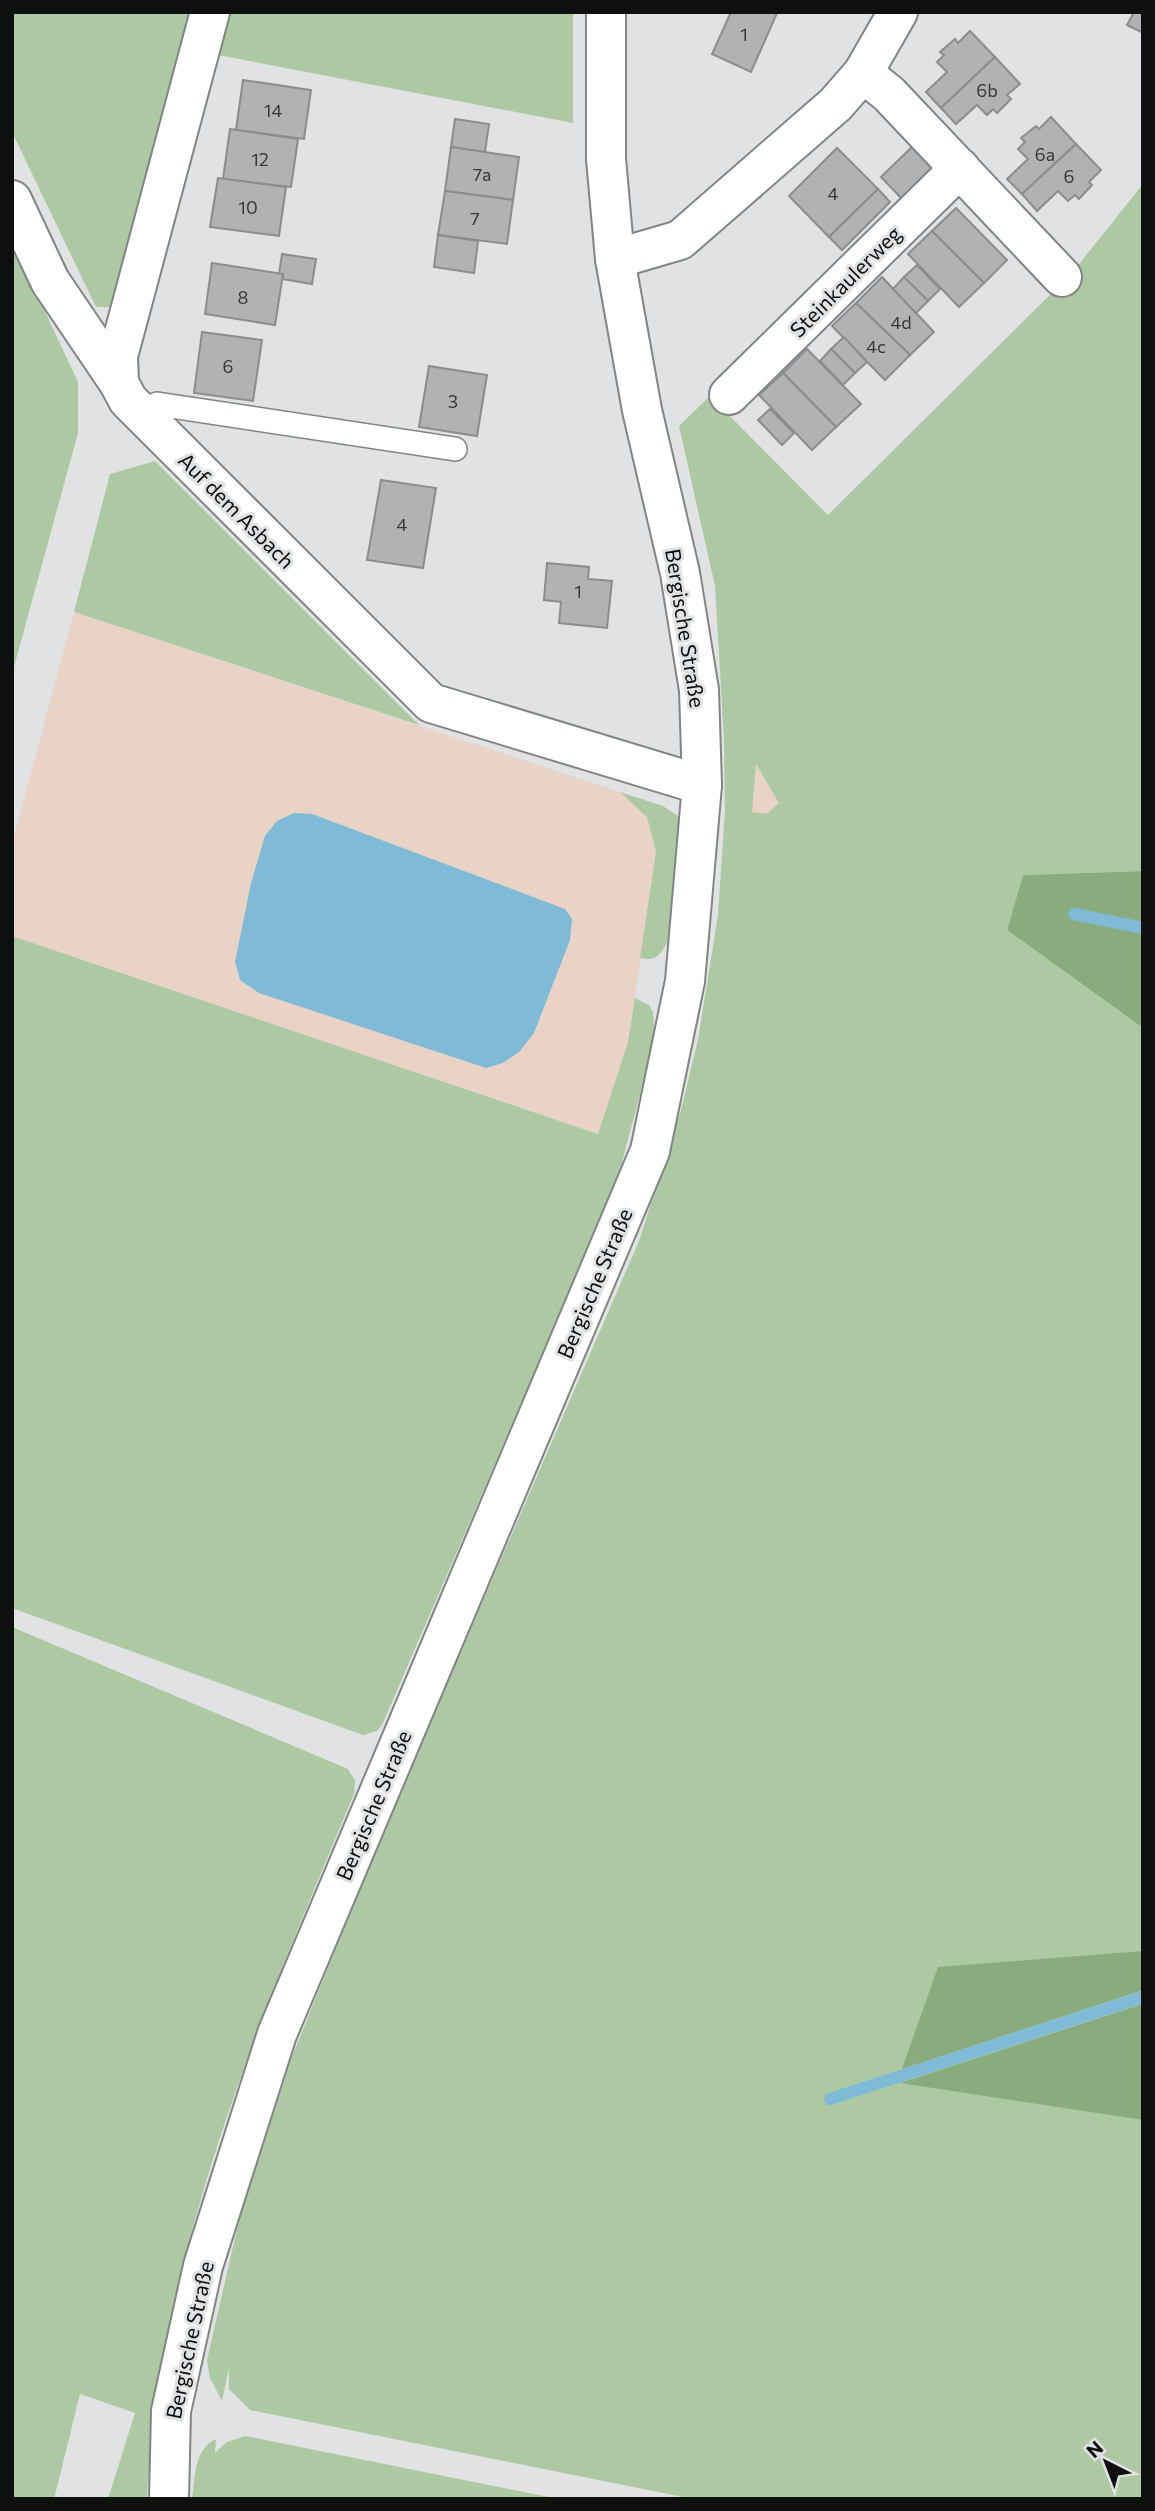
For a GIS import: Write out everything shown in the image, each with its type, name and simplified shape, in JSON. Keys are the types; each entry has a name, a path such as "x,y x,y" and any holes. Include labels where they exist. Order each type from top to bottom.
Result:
{"main road":[{"path":"119,383 118,356 210,12"},
{"name":"Bergische Straße","path":"169,2499 171,2411 203,2266 277,2034 650,1151 685,981 702,785 699,690 680,573 642,410 615,259 606,159 606,12"},
{"path":"615,259 680,240 836,104 863,74 898,12"},
{"path":"863,74 889,94 1062,277"},
{"name":"Steinkaulerweg","path":"729,395 960,168"},
{"name":"Auf dem Asbach","path":"12,200 50,281 128,400 431,704 702,785"}],"lane":[{"path":"141,414 156,404 455,449"}],"shaded area":[{"path":"74,612 620,792 647,817 656,851 635,998 628,1042 598,1134 12,936 12,844"},
{"path":"756,763 779,803 767,814 752,813"}],"green space":[{"path":"12,12 191,12 113,307 96,307 12,132"},
{"path":"230,12 573,12 573,123 218,55"},
{"path":"1143,184 1143,871 1023,875 1007,930 1143,1028 1143,2499 693,2499 250,2410 229,2389 229,2368 222,2401 210,2378 207,2360 241,2212 293,2054 390,1815 639,1241 681,1110 698,1040 718,915 725,811 724,740 715,586 679,426 710,396 828,515 1072,273","holes":["756,764 779,803 767,814 752,812"]},
{"path":"12,241 78,382 78,433 12,674"},
{"path":"155,461 419,725 74,612 110,474"},
{"path":"620,792 663,806 681,818 674,914 664,948 652,959 640,958 656,851 647,817"},
{"path":"1143,871 1143,1028 1007,930 1023,875"},
{"path":"12,936 598,1134 628,1042 635,998 649,1005 653,1012 655,1038 622,1162 600,1221 382,1725 377,1731 363,1735 12,1608"},
{"path":"12,1627 348,1769 355,1780 354,1794 250,2051 193,2226 171,2316 156,2407 147,2499 108,2499 135,2413 80,2394 54,2499 12,2499"},
{"path":"1143,1951 1143,1990 902,2069 938,1967"},
{"path":"1143,2004 1143,2120 900,2083"},
{"path":"245,2436 559,2499 192,2499 195,2473 203,2450 216,2439 215,2453 227,2442"}],"water":[{"path":"294,813 312,814 565,909 572,919 570,940 534,1033 519,1052 503,1063 486,1068 259,993 240,980 235,962 251,883 265,836 277,821"}],"building":[{"path":"731,12 777,13 751,72 712,54"},
{"path":"1134,12 1143,12 1143,33 1127,25"},
{"path":"970,31 995,57 941,108 926,92 947,72 937,62 944,55 940,52 955,39 958,43"},
{"path":"995,57 1020,84 1007,95 1011,99 997,113 993,109 987,115 977,105 956,124 941,108"},
{"path":"243,80 311,90 304,139 236,130"},
{"path":"1051,117 1076,144 1022,194 1007,179 1028,159 1018,149 1025,142 1021,138 1036,126 1039,129"},
{"path":"455,119 489,124 485,152 451,147"},
{"path":"230,129 298,139 291,187 223,179"},
{"path":"1076,144 1101,170 1089,182 1092,185 1079,199 1075,195 1068,201 1058,191 1037,211 1022,194"},
{"path":"914,145 938,170 905,202 881,177"},
{"path":"451,147 519,157 513,200 445,191"},
{"path":"837,148 878,189 829,237 789,196"},
{"path":"218,178 286,187 279,236 210,227"},
{"path":"878,189 890,202 842,250 829,237"},
{"path":"445,191 513,200 507,244 438,235"},
{"path":"956,208 1007,260 984,283 932,231"},
{"path":"932,231 984,283 959,307 908,254"},
{"path":"438,235 478,241 474,273 434,267"},
{"path":"282,254 316,259 312,284 282,279 283,274 279,274"},
{"path":"212,263 283,274 275,325 205,314"},
{"path":"917,265 940,289 928,301 904,277"},
{"path":"882,277 934,332 910,355 856,303"},
{"path":"904,277 928,301 916,313 893,289"},
{"path":"856,303 910,355 885,380 832,326"},
{"path":"202,332 262,340 253,401 194,393"},
{"path":"844,337 867,362 855,373 831,349"},
{"path":"807,349 861,404 836,427 783,373"},
{"path":"831,349 855,373 843,385 820,361"},
{"path":"429,366 487,375 477,436 419,427"},
{"path":"783,373 836,427 812,450 759,395"},
{"path":"770,409 794,433 782,445 758,420"},
{"path":"381,480 436,488 423,568 367,560"},
{"path":"547,563 589,567 588,579 612,581 607,628 559,623 561,602 544,600"}],"waterway":[{"path":"1074,914 1143,928"},
{"path":"830,2099 1143,1997"}]}
